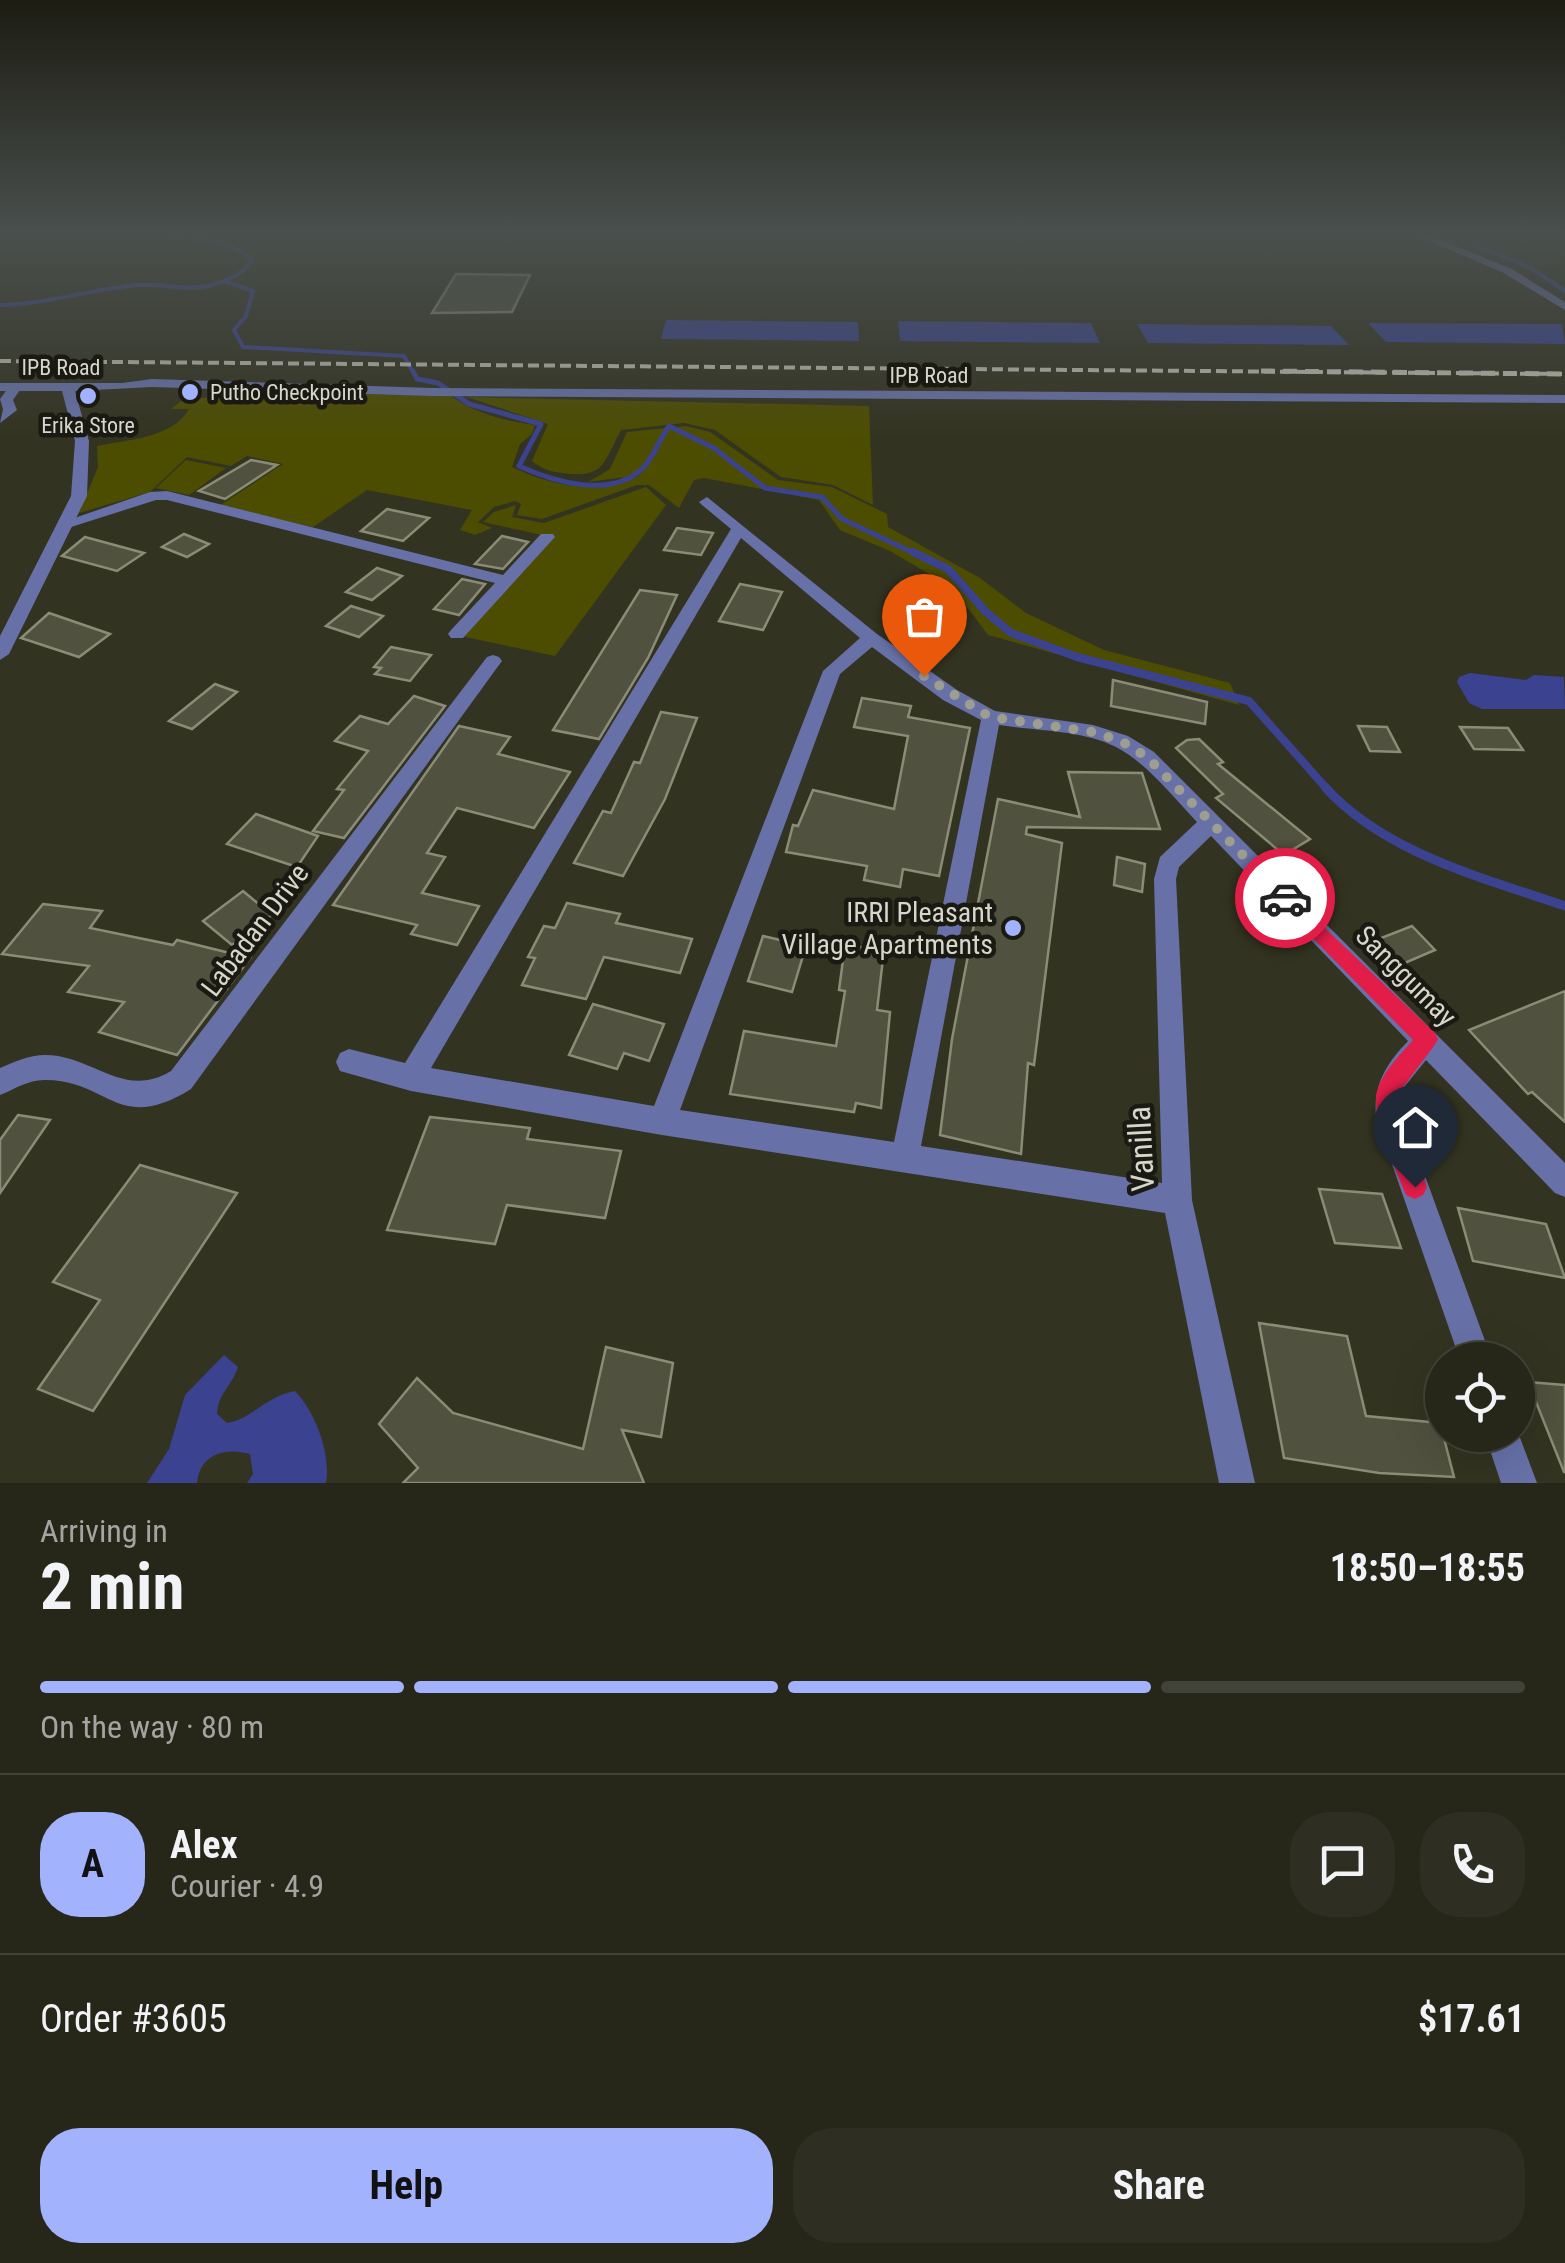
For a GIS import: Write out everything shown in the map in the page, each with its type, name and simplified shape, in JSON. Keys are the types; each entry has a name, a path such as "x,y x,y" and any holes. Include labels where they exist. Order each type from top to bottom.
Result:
{"street":[{"path":"0,654 79,496 83,468 80,427 66,386"},
{"name":"IPB Road","path":"8,387 122,387 139,394 216,396 292,390 1565,398"},
{"path":"0,420 10,410 6,400 8,387"},
{"path":"68,522 155,496 167,496 503,580"},
{"name":"Sanggumay","path":"707,502 872,638 950,695 990,717 1093,732 1121,741 1147,757 1565,1183"},
{"path":"410,1078 628,720 738,530"},
{"path":"457,634 503,580 547,537"},
{"path":"662,1121 832,671 872,638"},
{"name":"Labadan Drive","path":"0,1082 23,1070 53,1068 140,1098 165,1092 181,1080 493,661"},
{"path":"904,1156 990,717"},
{"name":"Vanilla","path":"1210,823 1168,863 1165,879 1177,1200 1237,1483"},
{"path":"1427,1039 1386,1095 1390,1118 1470,1342"},
{"path":"349,1062 410,1078 662,1121 1177,1200"},
{"path":"1508,1452 1519,1483"}],"shaded area":[{"path":"666,320 858,322 859,341 661,339"},
{"path":"898,321 1091,323 1100,343 900,341"},
{"path":"1368,323 1562,324 1565,344 1386,342"},
{"path":"1137,324 1331,326 1349,345 1148,343"},
{"path":"293,392 448,394 489,415 535,425 532,434 520,444 512,467 545,480 576,486 608,485 641,475 588,482 610,469 627,432 686,426 710,432 778,480 832,487 887,514 888,527 980,578 1026,613 1104,650 1230,683 1239,705 988,635 953,588 890,551 840,530 819,500 704,478 694,480 679,508 649,485 637,485 542,519 517,515 521,504 515,501 494,507 478,522 492,528 475,535 460,530 472,510 367,490 313,527 219,506 283,464 247,456 231,466 187,457 150,492 79,513 98,467 97,446 161,432 182,419 189,409 171,409 184,399"},
{"path":"467,397 869,406 873,505 833,485 781,477 715,430 684,423 621,430 606,460 595,471 576,474 549,470 532,461 548,424"},
{"path":"186,460 226,468 189,495 156,488"},
{"path":"646,487 666,505 555,656 461,636 551,537 483,522 494,512 516,505 512,517 544,523"},
{"path":"1470,673 1526,680 1534,675 1564,677 1565,709 1482,709 1469,703 1457,682"},
{"path":"224,1355 238,1367 217,1414 227,1423 236,1421 295,1391 320,1434 326,1483 247,1483 253,1474 250,1454 232,1451 208,1459 197,1483 147,1483 169,1449 185,1395"}],"building":[{"path":"439,302 517,302 512,312 432,313"},
{"path":"251,460 277,465 225,499 199,491"},
{"path":"387,509 429,518 403,541 361,531"},
{"path":"677,528 713,533 701,555 664,550"},
{"path":"184,534 209,544 187,557 162,547"},
{"path":"502,536 528,542 503,569 475,564"},
{"path":"85,537 144,553 117,571 62,556"},
{"path":"377,568 402,576 372,600 346,592"},
{"path":"462,579 485,584 459,615 434,609"},
{"path":"740,584 782,592 763,630 719,621"},
{"path":"640,590 677,595 648,658 599,739 553,730"},
{"path":"351,606 383,616 359,637 326,626"},
{"path":"49,613 110,634 79,657 21,638"},
{"path":"391,647 431,655 410,681 375,674 381,668 374,667"},
{"path":"1113,680 1207,702 1205,724 1111,706"},
{"path":"215,684 237,692 192,729 169,721"},
{"path":"414,696 445,706 344,838 313,831 344,790 337,789 368,751 335,741 360,716 388,724"},
{"path":"862,698 911,706 908,717 970,728 939,876 903,869 900,887 864,880 867,866 786,852 793,825 798,826 813,790 894,809 908,736 854,727"},
{"path":"661,712 697,718 665,799 623,876 574,863 603,811 611,813 634,762 640,763"},
{"path":"459,726 510,737 498,754 570,772 534,828 457,808 427,853 445,857 422,893 479,906 457,945 411,934 417,925 333,905"},
{"path":"1358,726 1387,727 1400,752 1370,751"},
{"path":"1460,727 1508,728 1523,750 1474,749"},
{"path":"1199,739 1223,762 1218,764 1310,839 1284,855 1216,798 1223,794 1176,748 1187,740"},
{"name":"IRRI Pleasant Village Apartments","path":"1068,772 1142,773 1160,829 1027,827 1026,834 1062,843 1034,1065 1028,1063 1021,1154 940,1135 952,1039 998,799 1080,817"},
{"path":"256,814 318,836 297,867 227,844"},
{"path":"1117,857 1145,864 1142,892 1114,885"},
{"path":"243,891 272,915 232,945 203,921"},
{"path":"567,903 620,914 616,923 692,939 680,973 604,957 586,999 522,985 535,958 528,957 544,926 555,928"},
{"path":"43,904 102,911 90,928 173,945 177,940 250,958 177,1055 99,1032 124,1002 68,992 89,966 2,954"},
{"path":"1412,926 1435,950 1400,965 1376,940"},
{"path":"763,936 806,946 792,992 748,981"},
{"path":"845,945 884,950 877,1010 890,1012 881,1108 856,1103 854,1112 730,1094 744,1031 836,1046 845,991 839,990"},
{"path":"1565,991 1565,1122 1532,1092 1528,1094 1469,1030"},
{"path":"593,1004 664,1024 649,1061 624,1053 617,1069 569,1055"},
{"path":"18,1115 50,1120 0,1193 0,1140"},
{"path":"430,1117 530,1128 527,1139 621,1151 605,1218 507,1205 495,1244 387,1230"},
{"path":"140,1165 237,1193 93,1411 38,1389 100,1300 53,1282"},
{"path":"1319,1189 1382,1194 1401,1248 1335,1243"},
{"path":"1458,1208 1546,1224 1565,1278 1473,1261"},
{"path":"1259,1323 1347,1336 1366,1416 1425,1422 1425,1452 1448,1452 1454,1477 1379,1473 1284,1458"},
{"path":"606,1347 673,1363 661,1437 622,1430 644,1483 403,1483 418,1468 379,1424 417,1378 453,1413 583,1449"},
{"path":"1535,1383 1565,1385 1564,1472 1535,1400"}],"waterway":[{"path":"0,305 33,302"},
{"path":"250,302 246,316 234,330 243,347 404,356 414,374"},
{"path":"413,371 417,379 438,383 469,404 541,424 519,466 533,472 582,485 615,483 643,468 669,426 714,448 765,488 822,497 842,519 918,555"},
{"path":"913,552 948,569 986,612 1011,633 1077,657 1249,701 1327,788"},
{"path":"1327,788 1376,830 1406,846 1437,861 1565,906"}],"railway":[{"path":"0,361 1562,374"},
{"path":"1261,371 1565,374"}],"way so far":[{"path":"924,676 990,717 1093,732 1121,741 1147,757 1285,898"}],"place":[{"name":"Putho Checkpoint","path":"190,392"},
{"name":"Erika Store","path":"88,396"},
{"name":"IRRI Pleasant Village Apartments","path":"1013,928"}],"route":[{"path":"1285,898 1427,1039 1386,1095 1390,1118 1415,1187"}]}
